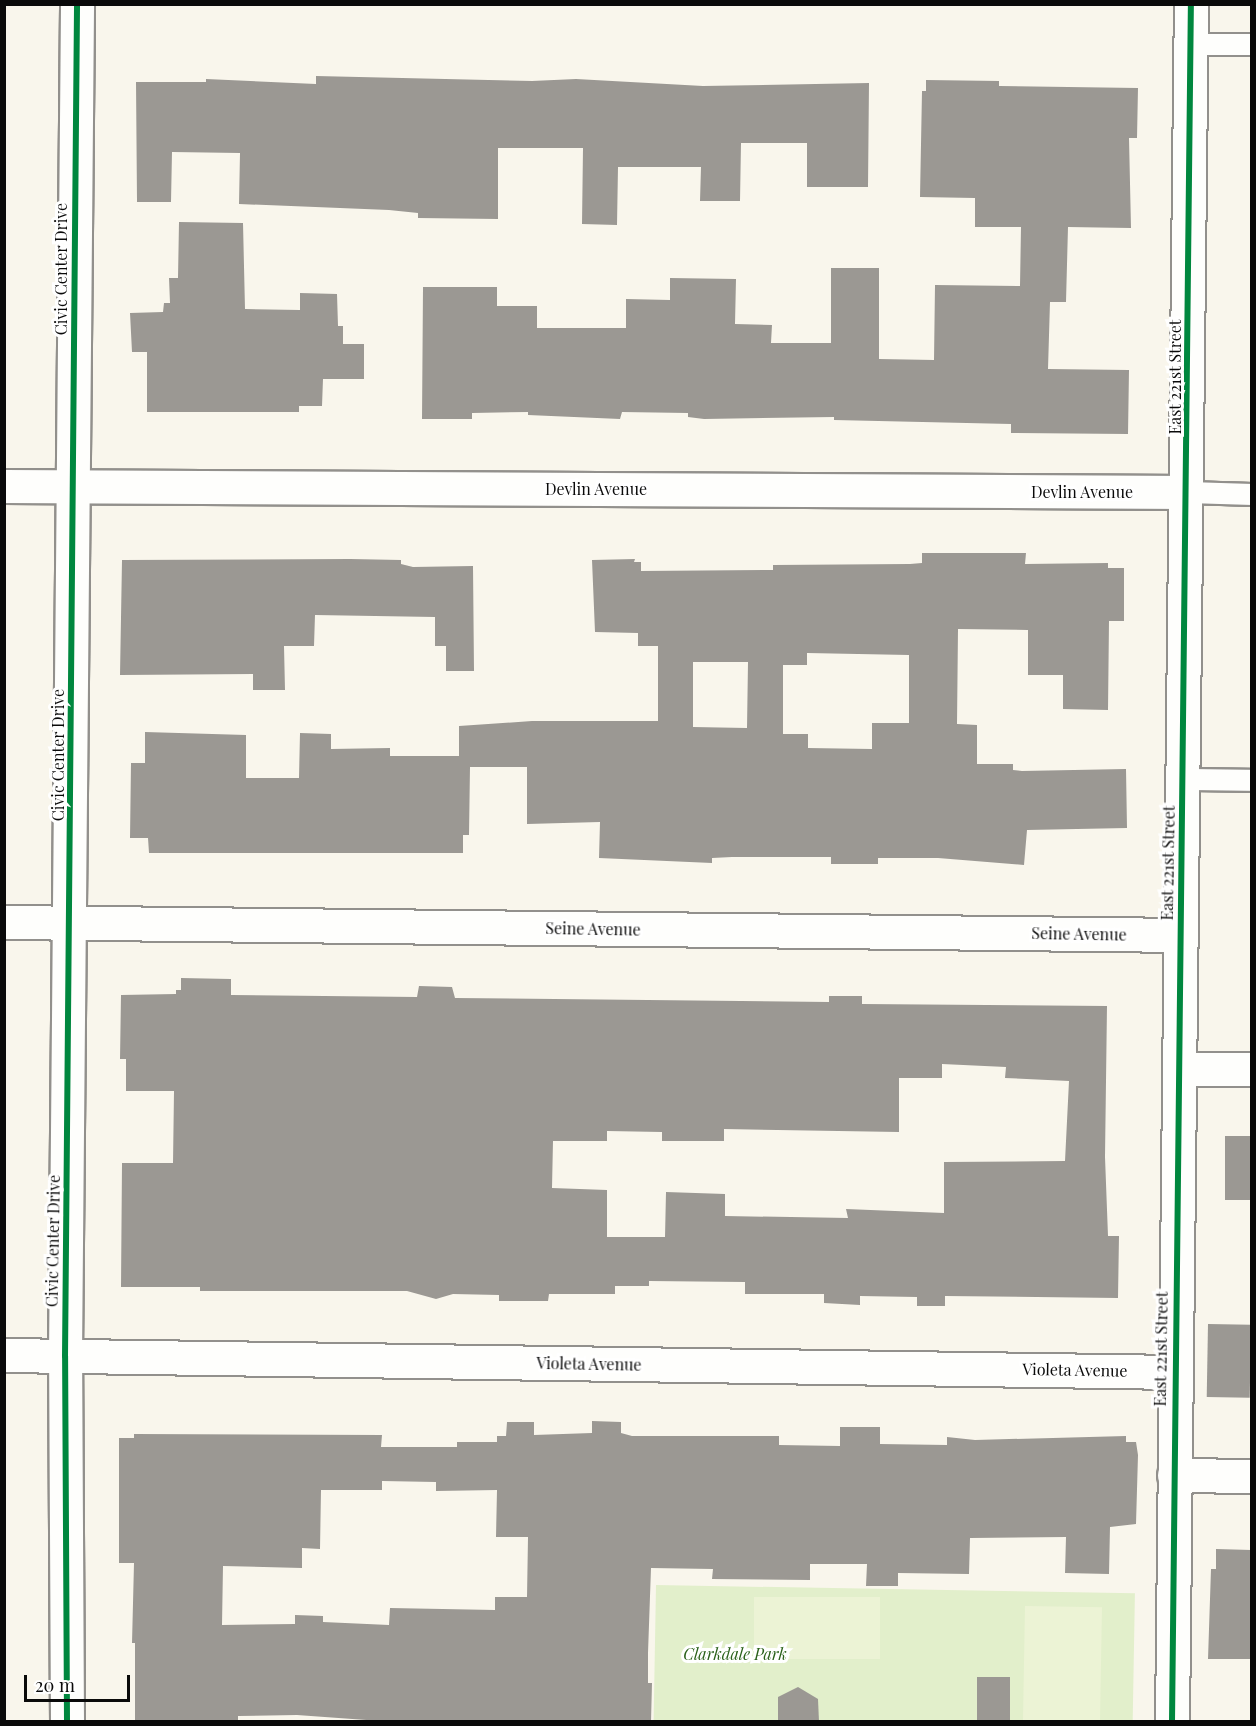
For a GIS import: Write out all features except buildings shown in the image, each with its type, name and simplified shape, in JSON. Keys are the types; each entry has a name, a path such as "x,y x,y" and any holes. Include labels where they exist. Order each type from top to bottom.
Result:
{"street":[{"name":"Civic Center Drive","path":"67,1722 65,1356 71,923 77,4"},
{"name":"East 221st Street","path":"1172,1722 1174,1372 1188,492 1191,4"},
{"name":"Devlin Avenue","path":"4,486 1188,492"},
{"name":"Seine Avenue","path":"4,922 1181,935"},
{"path":"1179,1069 1251,1069"},
{"name":"Violeta Avenue","path":"4,1355 1174,1372"},
{"path":"1174,1475 1251,1476"}],"lane":[{"path":"1191,44 1251,44"},
{"path":"1188,492 1251,494"},
{"path":"1183,778 1251,780"}],"green space":[{"name":"Clarkdale Park","path":"656,1585 1135,1593 1133,1722 654,1722"},
{"path":"754,1597 880,1597 880,1659 754,1659"},
{"path":"1025,1606 1102,1607 1100,1722 1023,1721"}],"cycle path":[{"path":"67,1722 65,1356 77,4"},
{"path":"1172,1722 1191,4"}]}
